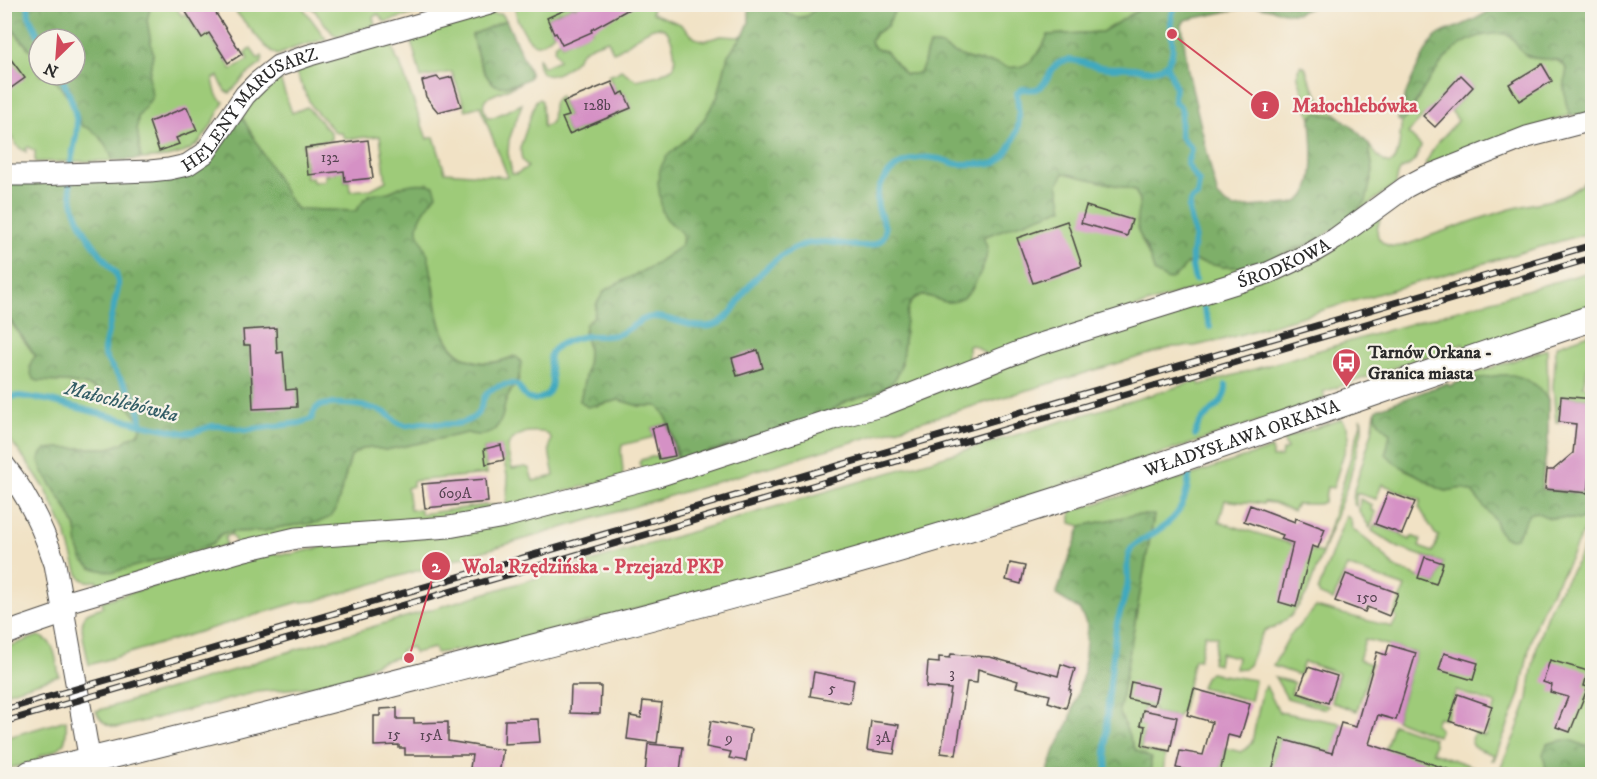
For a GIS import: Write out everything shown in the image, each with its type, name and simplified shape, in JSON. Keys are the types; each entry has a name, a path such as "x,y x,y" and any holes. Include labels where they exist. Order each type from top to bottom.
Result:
{"street":[{"name":"HELENY MARUSARZ","path":"4,175 150,171 187,165 198,160 205,153 245,95 278,66 490,4"},
{"name":"ŚRODKOWA","path":"4,635 64,608 245,550 296,538 448,527 504,517 658,476 817,424 881,406 1034,346 1268,273 1335,239 1406,187 1423,178 1527,137 1593,120"},
{"name":"WŁADYSŁAWA ORKANA","path":"30,774 89,767 879,555 1059,499 1593,318"},
{"path":"4,465 29,501 45,535 55,564 89,767"}],"green space":[{"path":"5,4 151,5 147,20 153,54 149,76 152,97 138,117 141,159 113,161 102,139 93,131 82,126 73,103 60,87 87,87 87,27 27,27 27,46 5,19"},
{"path":"818,4 808,15 798,18 775,5"},
{"path":"151,5 174,5 182,16 186,13 201,37 209,33 232,70 248,60 245,53 251,49 258,59 262,56 263,60 230,93 225,91 218,76 213,79 217,95 224,102 202,139 190,150 174,155 141,159 138,117 152,97 149,76 153,54 147,20"},
{"path":"230,5 301,5 326,39 277,55 265,46"},
{"path":"310,5 426,5 428,10 385,22 378,14 373,17 375,25 338,36 333,34"},
{"path":"516,5 652,5 652,13 680,24 695,38 704,41 721,36 739,37 744,34 728,55 718,96 703,121 689,137 668,221 682,234 681,246 597,303 594,316 584,331 588,351 580,401 596,406 619,400 639,406 657,406 667,418 678,458 688,459 644,471 639,463 641,460 659,455 660,459 675,455 667,424 652,428 654,437 622,445 622,477 506,506 508,480 501,446 484,449 487,474 413,481 413,486 407,488 410,510 420,509 421,514 486,505 497,506 496,511 237,545 231,534 225,537 226,545 99,586 97,581 82,579 78,574 65,531 46,490 5,433 4,313 36,357 38,381 67,382 89,386 129,407 139,420 141,429 138,434 121,444 109,448 46,449 39,460 75,526 80,553 92,568 199,549 213,543 221,534 227,532 264,531 319,522 336,509 351,456 360,450 369,447 386,450 467,433 484,434 496,427 502,417 508,396 520,379 514,356 492,362 474,361 460,354 447,340 440,322 429,261 418,231 421,216 436,194 428,183 401,187 383,194 372,194 355,211 297,209 290,201 242,117 254,98 278,77 292,113 307,107 331,133 331,140 303,144 306,178 312,177 313,182 325,181 325,175 335,174 334,168 344,167 345,181 349,181 350,191 371,189 386,181 380,136 344,139 342,133 336,133 312,107 294,69 391,41 427,139 434,137 445,172 508,177 480,106 466,110 452,72 421,78 410,36 490,14 502,14 506,20 472,35 480,63 492,82 503,86 521,83 486,98 483,105 487,117 494,117 522,104 509,140 508,153 512,174 528,167 522,160 520,148 536,100 542,101 543,127 549,125 553,117 553,104 560,96 569,116 563,119 569,134 631,108 624,93 618,95 608,75 621,70 636,80 659,75 674,67 671,39 666,30 659,27 643,33 613,52 608,40 594,45 584,50 574,62 561,71 545,75 541,72 538,57 543,67 559,60 554,49 560,40 562,45 592,31 580,6 575,8 574,6 547,18 554,34 544,42 532,43 518,20","holes":["527,432 544,432 551,439 550,453 554,476 533,481 529,468 512,469 509,445 514,438"]},
{"path":"752,5 775,5 787,14 798,17 807,16 820,5 895,5 896,8 887,26 876,33 871,40 872,45 876,49 885,51 905,74 913,74 922,69 930,45 942,46 965,58 997,63 1007,67 1022,66 1033,59 1048,35 1102,32 1147,5 1318,5 1297,13 1255,6 1185,20 1182,25 1188,71 1213,178 1218,196 1225,204 1234,208 1290,204 1298,201 1305,195 1312,175 1311,119 1316,113 1340,117 1369,145 1373,171 1366,201 1346,221 1316,241 1249,267 1223,267 1196,261 1186,264 1177,276 1168,280 1155,273 1138,231 1137,216 1140,201 1135,190 1064,173 1058,184 1063,208 983,237 987,247 986,258 975,282 964,297 953,302 946,302 920,296 911,303 906,322 902,360 895,379 891,383 880,390 850,400 805,421 688,459 679,458 667,418 657,406 639,406 619,400 587,407 580,401 588,359 585,325 594,316 597,303 605,290 652,266 681,246 682,233 668,221 662,212 658,183 660,169 666,157 703,121 718,96 728,55 744,34"},
{"path":"895,5 1147,5 1102,32 1048,35 1033,59 1015,68 974,60 942,46 930,45 922,69 913,74 905,74 885,51 876,49 871,41 876,33 887,26 896,8"},
{"path":"1500,5 1592,5 1592,116 1570,115 1564,93 1567,69 1562,64 1553,59 1537,59 1526,55 1511,37 1499,33 1471,39 1447,56 1405,119 1402,122 1398,120 1414,75 1426,51 1437,36"},
{"path":"4,20 27,47 27,87 60,87 73,103 79,120 98,135 113,161 35,162 35,151 28,147 26,152 18,147 5,128"},
{"path":"506,20 530,77 519,83 498,86 488,78 484,71 472,35"},
{"path":"1500,33 1512,38 1521,51 1528,56 1559,61 1563,64 1567,69 1564,89 1570,115 1432,166 1425,164 1435,146 1458,120 1450,111 1473,87 1461,76 1408,133 1421,146 1414,161 1399,172 1396,184 1346,221 1373,171 1369,145 1382,160 1388,163 1393,162 1398,151 1402,122 1445,59 1468,40 1482,35"},
{"path":"1301,65 1305,67 1318,95 1340,117 1316,113 1311,119 1298,77 1298,69"},
{"path":"242,117 290,201 297,209 355,211 367,197 374,193 388,193 413,184 434,186 437,194 422,216 418,230 428,256 437,312 446,339 454,349 473,361 484,363 517,357 521,362 520,374 506,400 502,417 493,431 484,435 467,433 386,450 369,447 351,456 336,509 329,518 319,522 264,531 227,532 221,534 213,543 199,549 114,572 92,568 83,561 78,548 76,528 67,509 42,470 39,460 46,449 109,448 121,444 138,434 141,429 139,420 129,407 89,386 33,379 30,366 36,356 5,313 4,183 160,178"},
{"path":"1063,172 1135,190 1139,205 1138,231 1150,259 1181,272 1186,264 1196,261 1223,267 1249,267 1316,241 1275,262 988,356 972,345 968,346 968,364 900,393 824,414 847,401 884,388 902,364 906,318 909,305 915,298 933,297 947,302 972,290 985,260 987,249 982,237 1062,208 1058,184"},
{"path":"1592,174 1592,232 1222,340 1195,346 1173,347 315,601 299,602 89,665 82,631 83,618 86,614 103,607 102,601 243,559 272,554 292,554 331,545 436,536 1051,349 1177,308 1385,209 1377,234 1387,245 1398,246 1498,213 1558,198 1579,186"},
{"path":"1592,271 1592,308 1466,351 1463,344 1323,392 1325,399 859,550 500,645 436,653 434,648 414,653 411,647 401,650 402,656 377,663 353,676 319,686 257,692 121,727 106,724 96,711 1197,381 1200,385"},
{"path":"1592,333 1592,350 1583,386 1592,388 1592,399 1562,396 1559,422 1556,422 1553,387 1558,345"},
{"path":"1547,349 1548,400 1531,384 1514,376 1462,381 1461,378"},
{"path":"1501,375 1523,378 1536,385 1548,400 1548,441 1541,489 1588,493 1590,475 1592,475 1592,513 1580,520 1549,518 1535,512 1529,514 1516,538 1504,537 1498,530 1495,520 1472,492 1463,488 1446,491 1440,489 1396,464 1386,454 1390,433 1377,419 1377,409 1447,383 1449,386 1462,381"},
{"path":"1375,412 1378,421 1390,433 1386,451 1406,470 1432,485 1446,491 1463,488 1472,492 1495,520 1498,530 1523,524 1529,513 1535,511 1550,518 1580,520 1592,513 1537,620 1520,695 1494,760 1492,760 1494,755 1473,747 1471,743 1474,733 1485,736 1496,704 1456,691 1446,719 1438,717 1435,724 1440,729 1437,736 1396,720 1416,653 1365,639 1359,660 1371,664 1357,711 1331,702 1339,673 1304,662 1299,675 1273,666 1289,637 1316,607 1392,627 1397,618 1394,615 1405,587 1347,566 1333,600 1320,595 1318,591 1346,515 1351,520 1352,528 1380,551 1394,567 1436,584 1443,563 1399,548 1372,531 1375,524 1402,534 1410,540 1412,536 1421,540 1419,547 1433,552 1439,536 1435,534 1419,507 1421,500 1382,484 1376,499 1356,493 1356,506 1353,503 1354,490 1372,432"},
{"path":"1360,418 1362,421 1362,431 1349,481 1307,594 1291,616 1274,628 1265,630 1249,665 1245,668 1235,669 1237,657 1220,653 1218,665 1212,662 1217,637 1205,634 1199,660 1194,659 1182,711 1177,717 1153,712 1154,708 1144,707 1141,725 1150,727 1148,736 1143,735 1141,750 1165,755 1163,774 1151,774 1151,759 1135,751 1119,711 1154,516 1133,515 1081,526 1071,523 1071,511 1272,448 1272,458 1281,457 1282,451 1287,449 1283,439 1342,419 1349,437 1333,488 1327,487 1324,502 1297,504 1293,511 1274,503 1225,500 1219,522 1322,553 1361,423"},
{"path":"1360,499 1372,505 1371,510 1376,512 1370,528 1359,511"},
{"path":"1133,515 1154,515 1119,711 1135,750 1151,758 1151,774 1047,774 1055,750 1070,720 1084,671 1087,625 1079,609 1056,595 1081,526"},
{"path":"1592,530 1591,744 1585,746 1566,740 1547,744 1547,774 1498,774 1528,699 1538,642 1546,617"},
{"path":"38,636 44,638 52,646 59,676 5,693 5,648"},
{"path":"1210,673 1255,680 1251,701 1201,687 1205,677"},
{"path":"1275,677 1294,683 1291,694 1329,706 1325,709 1287,698"},
{"path":"1266,686 1279,712 1341,723 1332,753 1281,739 1271,774 1220,774 1225,748 1241,752 1252,742 1262,692"},
{"path":"66,720 66,736 62,746 38,757 38,762 5,769 5,738"},
{"path":"1393,724 1433,738 1432,752 1488,772 1487,774 1424,774 1428,763 1392,752 1386,774 1378,774"},
{"path":"1571,740 1585,746 1591,744 1592,741 1592,774 1547,774 1543,754 1547,744"}],"building":[{"path":"181,4 210,4 242,54 228,63 209,33 202,38"},
{"path":"582,4 638,4 591,30 592,32 562,45 547,18"},
{"path":"4,50 25,78 4,93"},
{"path":"1542,64 1552,81 1519,101 1509,84"},
{"path":"1461,75 1473,87 1435,127 1423,116"},
{"path":"437,77 440,80 452,77 461,106 438,112 433,106 426,97 422,81"},
{"path":"612,82 618,95 624,92 631,108 569,134 562,118 569,116 563,102"},
{"path":"187,107 197,130 176,138 179,144 159,151 149,122"},
{"path":"368,140 373,178 345,181 344,171 308,175 305,148"},
{"path":"1086,206 1132,220 1127,236 1081,223"},
{"path":"1067,221 1082,266 1033,283 1017,238"},
{"path":"276,328 277,353 283,352 286,390 296,389 297,407 253,409 250,345 244,345 243,330"},
{"path":"758,350 763,368 737,376 732,358"},
{"path":"1561,396 1593,399 1593,475 1590,475 1588,493 1545,489 1547,470 1553,470 1573,453 1576,424 1559,422"},
{"path":"667,424 675,456 659,459 652,428"},
{"path":"501,445 504,460 486,464 484,449"},
{"path":"486,479 488,502 425,508 422,484"},
{"path":"1388,492 1415,502 1402,534 1375,524"},
{"path":"1250,505 1295,522 1296,518 1325,529 1318,548 1312,546 1296,607 1279,602 1293,543 1281,539 1283,535 1244,521"},
{"path":"1425,557 1443,563 1436,584 1418,578"},
{"path":"1010,563 1025,566 1021,584 1006,580"},
{"path":"1346,574 1398,593 1389,616 1367,607 1365,612 1335,601"},
{"path":"1389,645 1416,653 1396,720 1378,715 1369,744 1454,771 1453,774 1271,774 1281,739 1332,753 1341,723 1356,727 1377,652 1386,655"},
{"path":"1444,653 1478,663 1473,680 1439,670"},
{"path":"951,654 990,657 1058,676 1061,664 1075,669 1066,708 1048,702 1050,695 1016,687 1018,681 978,669 977,683 967,682 956,755 941,753 951,689 926,687 928,662 939,663 939,657 950,658"},
{"path":"1550,660 1588,671 1584,686 1588,687 1570,732 1556,727 1568,697 1550,692 1552,685 1543,682"},
{"path":"1308,667 1337,676 1328,703 1298,693"},
{"path":"814,672 854,680 850,703 810,696"},
{"path":"1131,682 1158,688 1154,705 1128,699"},
{"path":"571,686 601,686 600,714 570,713"},
{"path":"1194,689 1250,704 1240,738 1228,735 1220,774 1176,768 1180,751 1203,755 1212,722 1187,715"},
{"path":"1458,694 1492,706 1483,733 1449,721"},
{"path":"643,701 662,703 657,743 627,739 630,716 641,718"},
{"path":"397,708 397,719 414,719 414,723 448,722 448,741 503,750 499,774 478,774 479,770 470,768 472,755 405,755 405,748 399,748 399,745 374,746 374,716 380,716 380,709"},
{"path":"1143,710 1177,717 1170,751 1142,745 1145,726 1140,725"},
{"path":"538,719 540,742 504,744 505,720"},
{"path":"711,721 751,729 746,761 729,758 731,752 706,747"},
{"path":"871,721 899,725 894,754 867,750"},
{"path":"648,744 683,747 680,772 664,770 664,774 645,774"}],"waterway":[{"path":"28,4 29,16 34,27"},
{"name":"Małochlebówka","path":"4,399 20,396 47,400 185,433 212,426 245,430 300,423 311,419 318,407 332,404 378,410 387,413 398,423 404,425 456,424 471,419 477,414 484,398 494,388 514,384 529,399 541,398 548,393 551,387 549,360 551,354 563,343 583,337 619,334 644,319 653,317 694,326 711,326 728,316 758,276 794,248 820,242 855,246 877,243 882,239 885,231 877,200 886,176 896,167 914,159 934,158 957,164 996,163 1006,153 1016,133 1019,122 1017,93 1022,89 1034,89 1041,86 1053,68 1062,61 1073,60 1105,68 1156,70 1162,67 1170,59 1172,52 1171,19 1178,4"},
{"path":"1166,65 1175,87 1175,103 1180,106 1182,112 1181,137 1191,148 1187,164 1199,182 1197,196 1191,200 1189,207 1195,235 1192,254 1195,280"},
{"path":"66,87 75,112 77,128 70,173 72,200 86,233 116,274 118,281 104,354 137,404 141,424"},
{"path":"1204,309 1210,327"},
{"path":"1195,435 1201,421 1221,401 1226,385"},
{"path":"1107,774 1106,733 1109,692 1116,628 1128,583 1128,556 1135,545 1172,520 1182,505 1189,476"}],"railway":[{"path":"4,710 1592,245"},
{"path":"4,722 1592,258"}],"place":[{"name":"Małochlebówka","path":"1172,34"},
{"name":"Tarnów Orkana - Granica miasta","path":"1347,388"},
{"name":"Wola Rzędzińska - Przejazd PKP","path":"409,658"}]}
